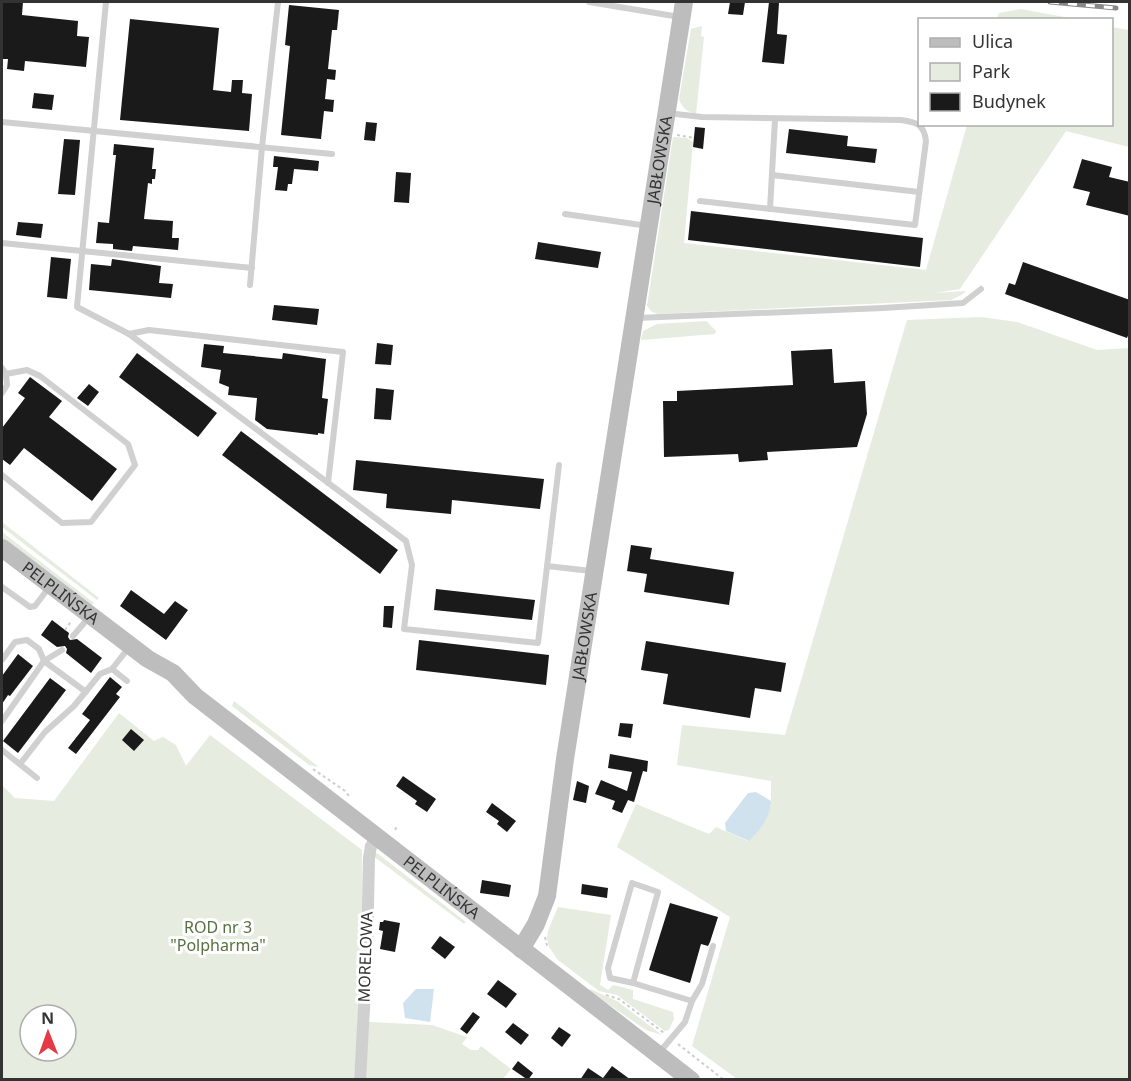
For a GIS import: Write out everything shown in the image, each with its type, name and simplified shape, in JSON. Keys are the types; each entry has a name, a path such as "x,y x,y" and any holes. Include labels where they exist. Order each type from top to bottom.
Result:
{"main road":[{"name":"JABŁOWSKA","path":"521,949 536,924 547,896 558,807 594,571 683,10"},
{"name":"PELPLIŃSKA","path":"2,548 148,659 167,681 195,696 691,1080"}],"street":[{"name":"MORELOWA","path":"360,1080 367,955 369,858 371,846 376,837"}],"lane":[{"path":"106,2 77,307 129,334 406,541 412,565 404,628 538,643 559,465"},
{"path":"250,285 278,2"},
{"path":"590,2 683,10"},
{"path":"667,113 702,117 915,122 918,124"},
{"path":"770,209 775,118"},
{"path":"2,122 332,154"},
{"path":"700,201 915,225 926,141 921,126"},
{"path":"772,176 919,192"},
{"path":"565,214 649,226"},
{"path":"2,243 252,268"},
{"path":"634,318 963,303 981,289"},
{"path":"129,334 149,330 343,352 328,483"},
{"path":"2,393 7,385 4,371 27,370 40,376 128,444 135,465 91,522 62,523 2,475"},
{"path":"547,566 594,571"},
{"path":"2,587 30,607 35,606 50,586"},
{"path":"73,636 90,615"},
{"path":"2,660 15,642 27,640 39,649 44,661 86,692"},
{"path":"20,764 45,732 74,706 100,674 112,669 131,646"},
{"path":"2,721 44,661 62,651"},
{"path":"112,669 127,681"},
{"path":"2,750 37,778"},
{"path":"633,983 658,892 632,883 608,968 610,978 692,1001"},
{"path":"658,1054 685,1022 692,1001 702,984 713,946"}],"path":[{"path":"671,135 694,138"},
{"path":"65,630 71,622"},
{"path":"395,830 398,826"},
{"path":"598,993 619,999 724,1080"}],"green space":[{"path":"1021,9 1070,18 997,18 999,13"},
{"path":"702,26 701,36 704,37 696,114 685,109 679,99 691,29"},
{"path":"1113,27 1129,30 1129,147 1066,131 960,289 935,293 966,291 951,300 658,314 652,312 647,306 673,137 687,138 693,142 684,243 926,270 967,126 1113,126"},
{"path":"981,317 1017,322 1097,350 1129,348 1129,1079 737,1079 692,1046 730,917 617,847 636,804 709,834 716,827 748,841 771,806 771,781 677,765 682,725 785,735 907,320"},
{"path":"706,321 716,331 715,334 641,340 643,331 657,324"},
{"path":"2,522 99,598 97,600 2,527"},
{"path":"2,532 94,603 90,606 2,540"},
{"path":"234,701 319,767 309,765 232,706"},
{"name":"ROD nr 3 \"Polpharma\"","path":"119,713 154,741 163,737 176,745 186,766 210,735 362,850 363,936 354,1079 2,1079 2,785 15,798 54,801"},
{"path":"377,853 466,922 464,924 373,856"},
{"path":"558,907 611,915 600,985 608,990 613,985 633,990 633,999 673,1012 674,1019 669,1030 665,1031 617,995 599,991 558,960 549,947 547,938"},
{"path":"590,989 617,1001 662,1035 646,1030 589,991"},
{"path":"369,1022 432,1025 467,1037 462,1044 471,1050 478,1050 481,1046 511,1069 503,1079 365,1080"}],"water":[{"path":"756,792 771,801 771,807 764,823 749,841 726,831 725,823 748,793"},
{"path":"416,989 434,989 430,1022 405,1018 403,1003"}],"building":[{"path":"2,2 23,2 22,15 78,21 77,36 89,37 86,67 25,61 24,71 7,69 8,59 2,59"},
{"path":"730,2 745,2 743,15 728,14"},
{"path":"769,2 779,3 777,34 787,35 784,64 762,62"},
{"path":"289,5 339,10 337,30 332,30 328,69 336,70 335,80 327,79 325,99 334,100 333,112 324,111 321,139 281,135 290,46 285,45"},
{"path":"130,19 219,28 213,90 231,92 232,80 243,80 242,93 252,94 249,131 120,120"},
{"path":"34,93 54,95 52,110 32,108"},
{"path":"366,122 377,123 375,141 364,140"},
{"path":"695,127 705,128 703,149 693,147"},
{"path":"789,129 848,136 847,146 877,149 875,163 786,153"},
{"path":"64,139 80,140 75,195 58,194"},
{"path":"114,144 154,148 152,169 156,169 155,179 152,179 152,184 148,183 144,219 173,221 172,238 179,238 178,250 133,246 132,251 113,249 113,244 96,243 98,222 109,223 116,155 113,155"},
{"path":"274,156 319,161 318,171 294,169 292,184 288,184 287,191 275,190 278,167 273,167"},
{"path":"1082,159 1112,167 1109,177 1130,182 1130,216 1086,205 1090,192 1073,188"},
{"path":"396,172 411,173 409,203 394,202"},
{"path":"691,211 923,238 920,267 688,240"},
{"path":"18,222 43,224 41,238 16,235"},
{"path":"538,242 601,252 598,268 535,259"},
{"path":"51,257 71,259 67,299 47,297"},
{"path":"112,259 161,266 159,283 173,284 171,298 89,290 91,264 111,266"},
{"path":"1023,262 1130,300 1130,331 1127,338 1005,294 1009,283 1015,285"},
{"path":"274,305 319,309 317,325 272,320"},
{"path":"377,343 393,345 391,365 375,364"},
{"path":"204,344 224,346 223,353 282,359 283,353 326,359 322,398 328,399 324,434 267,429 255,420 257,398 228,395 229,387 219,383 221,370 201,367"},
{"path":"832,349 834,383 865,381 867,414 857,447 767,452 768,460 739,462 738,454 664,457 663,401 677,401 677,391 793,385 791,351"},
{"path":"137,353 217,413 198,437 119,377"},
{"path":"30,377 62,401 49,417 117,469 92,501 24,448 10,465 2,459 2,428 25,398 18,393"},
{"path":"89,384 99,392 88,406 77,398"},
{"path":"376,388 394,390 391,420 374,419"},
{"path":"241,431 398,550 380,574 222,455"},
{"path":"356,460 544,479 540,509 452,500 451,514 386,508 387,494 353,490"},
{"path":"631,545 652,548 650,559 734,572 729,605 644,592 647,574 627,571"},
{"path":"436,589 535,600 532,620 434,610"},
{"path":"131,590 164,614 175,601 188,610 166,640 120,606"},
{"path":"384,606 394,606 392,628 383,627"},
{"path":"52,620 69,633 70,640 77,639 102,658 91,673 66,653 65,646 57,647 41,635"},
{"path":"419,640 549,655 546,685 416,670"},
{"path":"646,641 786,663 781,692 755,688 750,718 663,704 668,674 641,670"},
{"path":"18,654 33,666 2,704 2,676"},
{"path":"110,677 122,687 116,694 120,697 76,754 68,748 90,720 82,714"},
{"path":"50,678 66,690 18,753 3,741"},
{"path":"620,723 633,724 631,738 618,736"},
{"path":"131,729 144,740 134,751 122,740"},
{"path":"610,754 648,761 647,772 643,771 634,802 628,800 622,813 612,809 615,801 595,794 601,780 627,791 632,772 608,768"},
{"path":"403,776 436,799 427,812 415,804 417,801 396,786"},
{"path":"577,781 589,786 586,803 573,800"},
{"path":"492,803 516,821 507,832 497,824 499,821 486,812"},
{"path":"482,880 511,885 509,897 480,893"},
{"path":"582,884 608,888 607,898 581,894"},
{"path":"670,903 718,917 708,946 701,944 690,983 649,970"},
{"path":"384,920 400,923 395,952 380,949 383,931 379,930 380,922"},
{"path":"440,936 455,947 445,959 431,948"},
{"path":"498,980 517,994 506,1008 487,994"},
{"path":"473,1012 480,1017 467,1034 460,1029"},
{"path":"513,1023 529,1035 521,1045 505,1032"},
{"path":"559,1027 571,1035 562,1047 551,1038"},
{"path":"518,1061 533,1073 528,1080 512,1069"},
{"path":"612,1066 631,1080 580,1080 588,1068 603,1078"}],"railway":[{"path":"1050,2 1116,8"}]}
